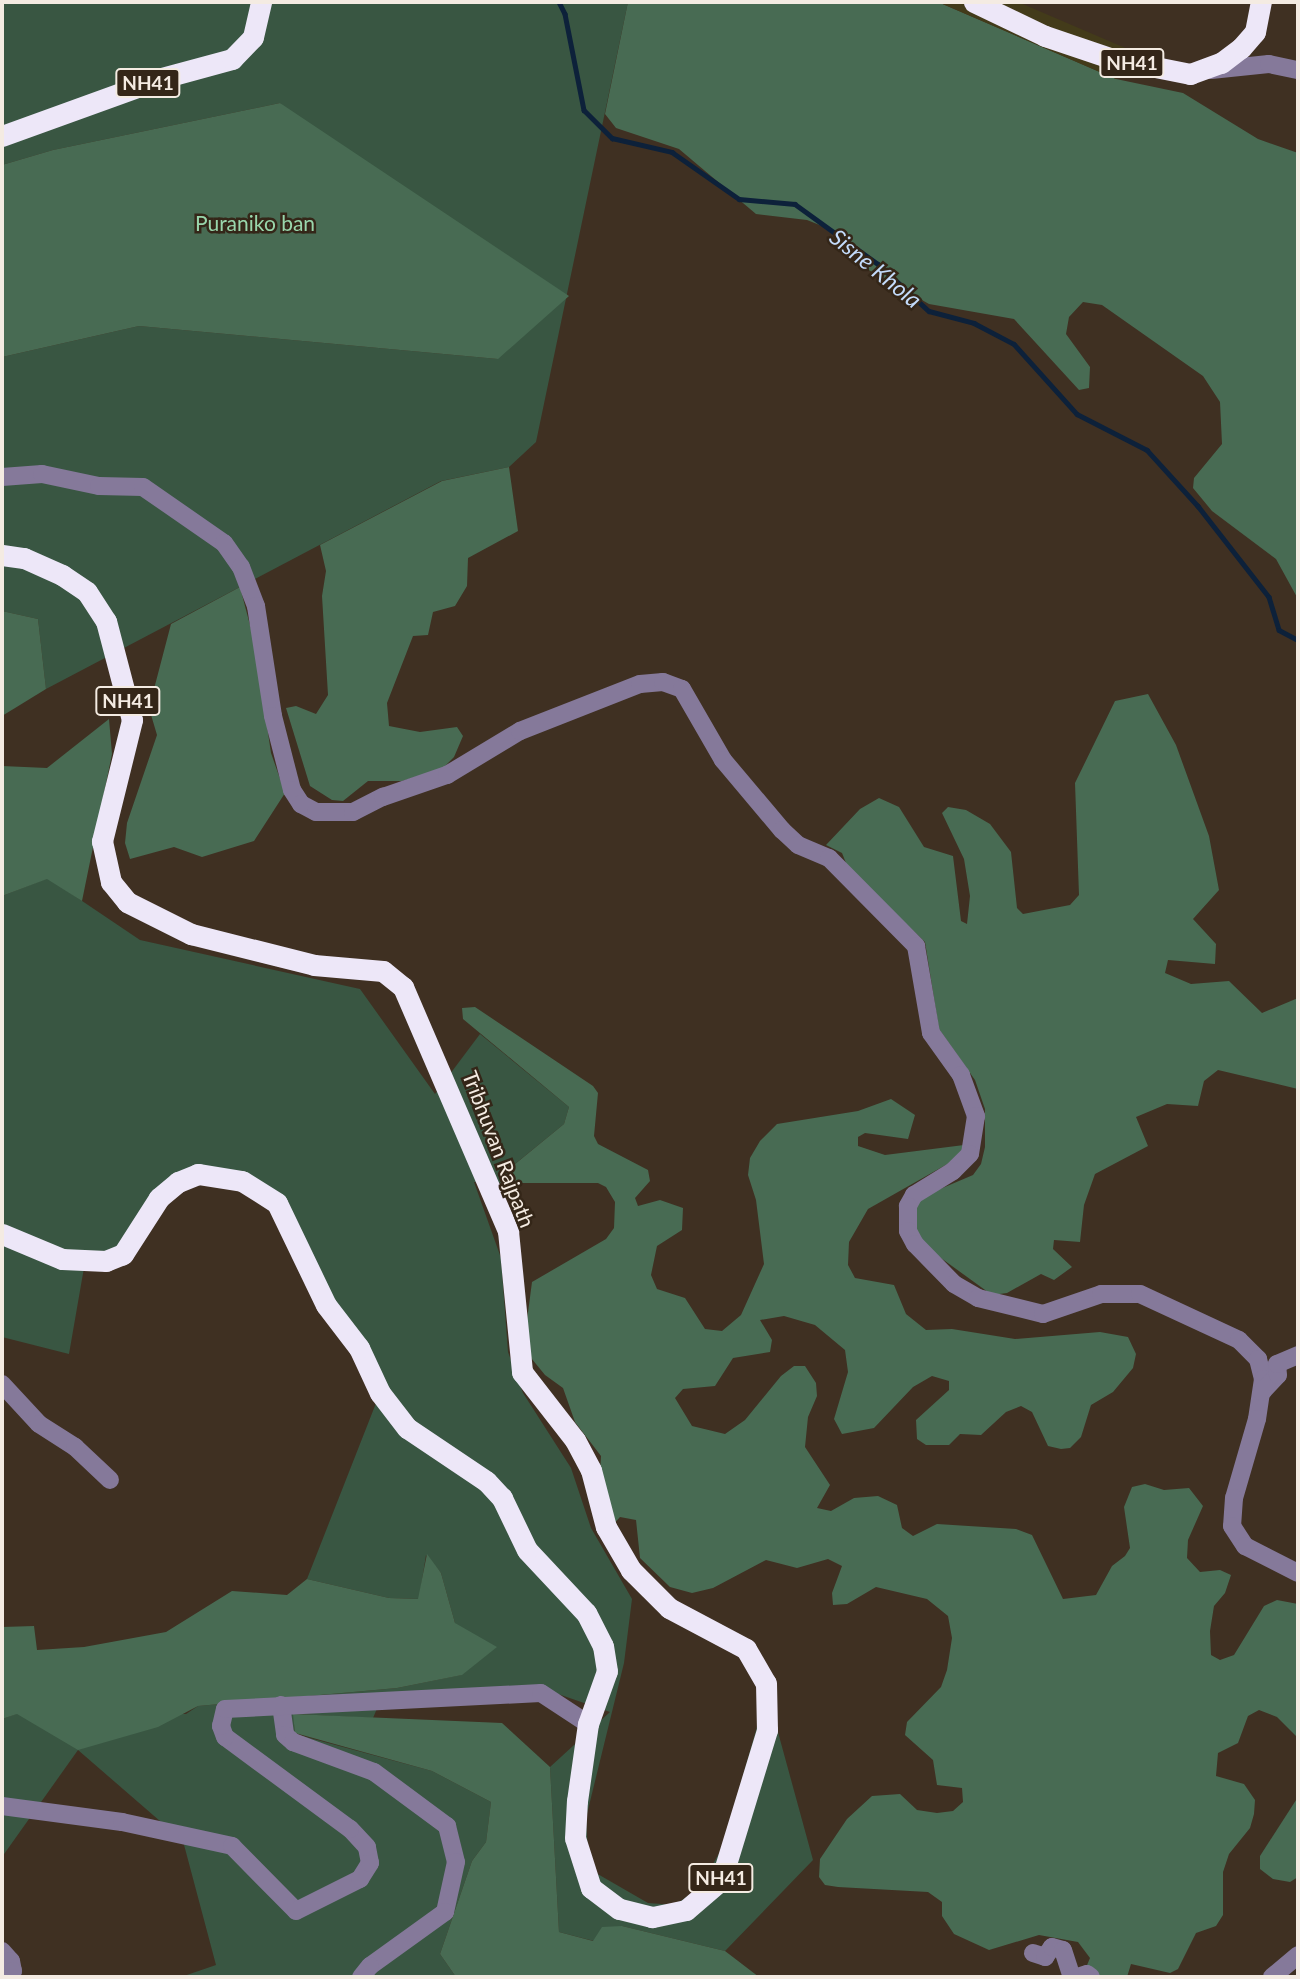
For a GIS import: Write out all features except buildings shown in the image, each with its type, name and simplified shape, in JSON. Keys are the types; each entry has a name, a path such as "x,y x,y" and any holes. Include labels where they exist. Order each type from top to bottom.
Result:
{"highway":[{"name":"NH41","path":"2,136 162,78 232,59 253,37 261,2"},
{"name":"NH41","path":"974,2 1045,36 1110,58 1181,73 1204,71"},
{"path":"1204,71 1236,53 1255,33 1261,2"},
{"name":"Tribhuvan Rajpath","path":"2,555 24,558 87,592 106,621 117,651 132,720 102,841 111,882 127,902 191,934 314,965 395,976 424,1027 508,1231 522,1373 575,1440 591,1470 606,1527 631,1570 669,1608 746,1649 760,1669 766,1684 763,1742 721,1880 686,1910 670,1915 637,1915 605,1900 591,1888 575,1838 588,1724 607,1671 603,1646 586,1613 527,1550 502,1498 486,1481 407,1429 387,1402 359,1348 326,1305 277,1203 261,1190 224,1176 198,1174 178,1182 159,1198 122,1254 106,1261 62,1259 2,1234"}],"street":[{"path":"1204,71 1245,64 1298,70"},
{"path":"2,477 43,474 99,486 143,487 224,543 241,567 257,606 273,716 292,790 301,804 316,812 353,812 383,797 447,775 520,731 640,684 663,682 682,689 723,760 782,830 798,845 829,858 916,946 932,1033 961,1075 976,1116 970,1154 953,1171 914,1195 908,1206 908,1231 915,1244 971,1295 1037,1313 1058,1312 1101,1294 1140,1294 1239,1340 1261,1365 1262,1392 1234,1498 1232,1526 1250,1549 1298,1573"},
{"path":"1262,1392 1278,1375 1278,1364 1298,1354"},
{"path":"2,1384 39,1424 75,1447 110,1480"},
{"path":"2,1806 109,1819 232,1846 247,1856 291,1909 301,1910 360,1879 370,1863 367,1847 350,1829 225,1737 221,1726 226,1709 541,1693 588,1724"},
{"path":"281,1705 285,1735 293,1742 374,1772 447,1826 456,1862 445,1912 370,1966 361,1977"},
{"path":"1033,1952 1045,1957 1052,1947 1063,1950 1075,1977 1087,1974 1091,1977"},
{"path":"2,1951 11,1961 13,1971 8,1977"},
{"path":"1272,1977 1298,1955"}],"green space":[{"path":"2,2 628,2 536,442 509,467 441,481 46,689 38,619 2,611 2,357 139,326 498,359 280,103 53,150 2,165"},
{"path":"628,2 938,2 1116,79 1183,93 1258,139 1298,153 1298,599 1276,559 1212,511 1193,488 1194,478 1222,444 1220,402 1203,376 1102,305 1083,302 1069,317 1066,334 1090,367 1089,388 1079,390 1014,319 929,304 867,269 847,236 807,220 756,214 679,149 616,128 605,114"},
{"name":"Puraniko ban","path":"280,103 569,296 498,359 139,326 2,357 2,165 53,150"},
{"path":"509,467 518,531 468,558 467,586 455,606 433,612 428,635 413,636 387,703 389,726 420,732 457,727 463,736 454,757 442,769 402,781 368,781 343,801 332,800 310,786 286,708 296,706 316,714 328,695 322,596 326,571 320,545 442,481"},
{"path":"240,587 255,644 271,753 285,793 254,841 202,857 174,847 130,859 125,843 127,823 157,735 149,708 171,624"},
{"path":"2,611 38,619 46,689 2,716"},
{"path":"1148,694 1176,745 1209,836 1219,890 1193,919 1216,944 1215,964 1168,960 1165,973 1191,984 1229,981 1262,1013 1298,998 1298,1089 1218,1070 1204,1081 1198,1106 1167,1104 1136,1117 1148,1146 1095,1174 1084,1205 1080,1242 1054,1240 1053,1249 1072,1267 1054,1280 1041,1274 1007,1293 992,1295 934,1253 916,1236 911,1221 919,1198 973,1175 981,1164 985,1147 985,1109 975,1080 939,1029 925,942 848,868 842,853 826,845 860,809 879,798 899,807 924,847 953,856 961,921 967,924 970,896 964,859 942,813 948,807 966,810 990,824 1011,852 1017,908 1023,914 1070,905 1079,895 1075,783 1115,701"},
{"path":"109,719 112,754 82,901 47,879 2,896 2,766 47,768"},
{"path":"48,878 140,940 360,989 435,1094 480,1034 569,1107 564,1124 510,1168 513,1183 474,1182 501,1258 508,1352 523,1393 571,1468 591,1528 632,1599 624,1663 586,1818 589,1869 648,1903 675,1905 700,1887 722,1848 767,1692 813,1860 725,1951 622,1926 594,1941 559,1932 550,1767 610,1712 535,1686 381,1699 373,1718 294,1714 295,1734 432,1771 491,1802 486,1842 472,1861 440,1954 456,1977 181,1977 216,1965 183,1841 78,1750 2,1857 2,1719 16,1714 186,1714 198,1706 397,1688 461,1675 455,1623 441,1573 426,1555 419,1599 389,1598 307,1579 380,1393 261,1190 178,1182 123,1254 85,1262 69,1354 2,1337 2,896"},
{"path":"475,1007 593,1086 598,1093 594,1136 598,1144 648,1170 650,1181 635,1198 638,1206 660,1200 683,1208 682,1230 657,1246 651,1275 657,1289 685,1298 705,1329 722,1331 741,1315 764,1264 756,1200 748,1175 750,1158 760,1141 777,1124 858,1111 891,1099 915,1115 908,1139 865,1133 858,1137 858,1146 885,1155 964,1145 965,1154 868,1209 849,1242 848,1265 855,1278 894,1285 906,1314 926,1330 952,1329 1015,1339 1100,1332 1128,1337 1136,1354 1133,1368 1113,1392 1091,1405 1081,1437 1070,1448 1048,1446 1032,1412 1021,1406 1006,1412 981,1435 960,1434 949,1445 926,1445 917,1439 916,1420 949,1390 949,1381 932,1376 913,1387 874,1428 842,1434 834,1419 848,1372 845,1350 815,1325 784,1316 760,1320 772,1340 770,1352 733,1358 715,1386 683,1389 675,1398 692,1426 725,1434 745,1420 781,1376 794,1366 805,1366 816,1383 817,1396 808,1417 805,1447 830,1485 817,1508 831,1511 854,1498 878,1496 897,1505 902,1528 913,1536 937,1524 1016,1529 1032,1535 1063,1599 1096,1595 1112,1566 1125,1556 1130,1548 1124,1507 1132,1487 1145,1484 1164,1490 1189,1488 1203,1506 1188,1540 1187,1558 1200,1572 1220,1570 1231,1575 1225,1593 1214,1606 1210,1631 1211,1655 1220,1660 1234,1655 1264,1606 1277,1600 1298,1604 1298,1738 1277,1717 1259,1710 1248,1716 1238,1743 1218,1753 1216,1776 1244,1784 1255,1800 1254,1814 1250,1828 1229,1854 1223,1872 1223,1915 1216,1926 1196,1933 1178,1969 1170,1973 1131,1964 1127,1977 1082,1977 1090,1958 1078,1942 1039,1935 989,1950 954,1934 942,1916 942,1902 928,1892 838,1887 825,1885 819,1877 820,1859 847,1819 872,1796 900,1794 917,1810 937,1813 953,1811 963,1802 962,1788 937,1785 933,1760 905,1735 907,1722 941,1687 947,1670 952,1638 948,1616 927,1599 876,1587 847,1604 833,1605 832,1593 842,1566 828,1559 797,1568 766,1560 713,1588 692,1593 670,1587 640,1558 636,1520 620,1517 611,1527 600,1474 601,1456 575,1422 563,1388 545,1375 527,1353 527,1320 532,1282 606,1239 614,1228 615,1202 606,1187 598,1183 513,1183 509,1169 564,1124 569,1107 463,1019 462,1008"},
{"path":"427,1554 441,1573 455,1623 497,1647 462,1675 397,1688 198,1706 158,1727 78,1750 17,1714 2,1719 2,1627 34,1626 37,1650 84,1647 166,1632 232,1591 287,1595 307,1579 389,1598 418,1599"},
{"path":"293,1714 502,1723 550,1767 559,1932 593,1941 602,1927 622,1926 725,1951 759,1977 456,1977 440,1954 472,1861 486,1842 491,1802 432,1771 295,1733"},
{"path":"1298,1797 1298,1877 1290,1882 1273,1879 1260,1869 1260,1856"}],"sand":[{"path":"938,2 1018,2 1130,50 1116,79"}],"waterway":[{"name":"Sisne Khola","path":"559,2 565,14 584,110 612,138 672,152 739,199 795,204 878,264 929,311 974,323 1014,344 1077,414 1147,450 1198,506 1269,597 1279,630 1298,640"}]}
